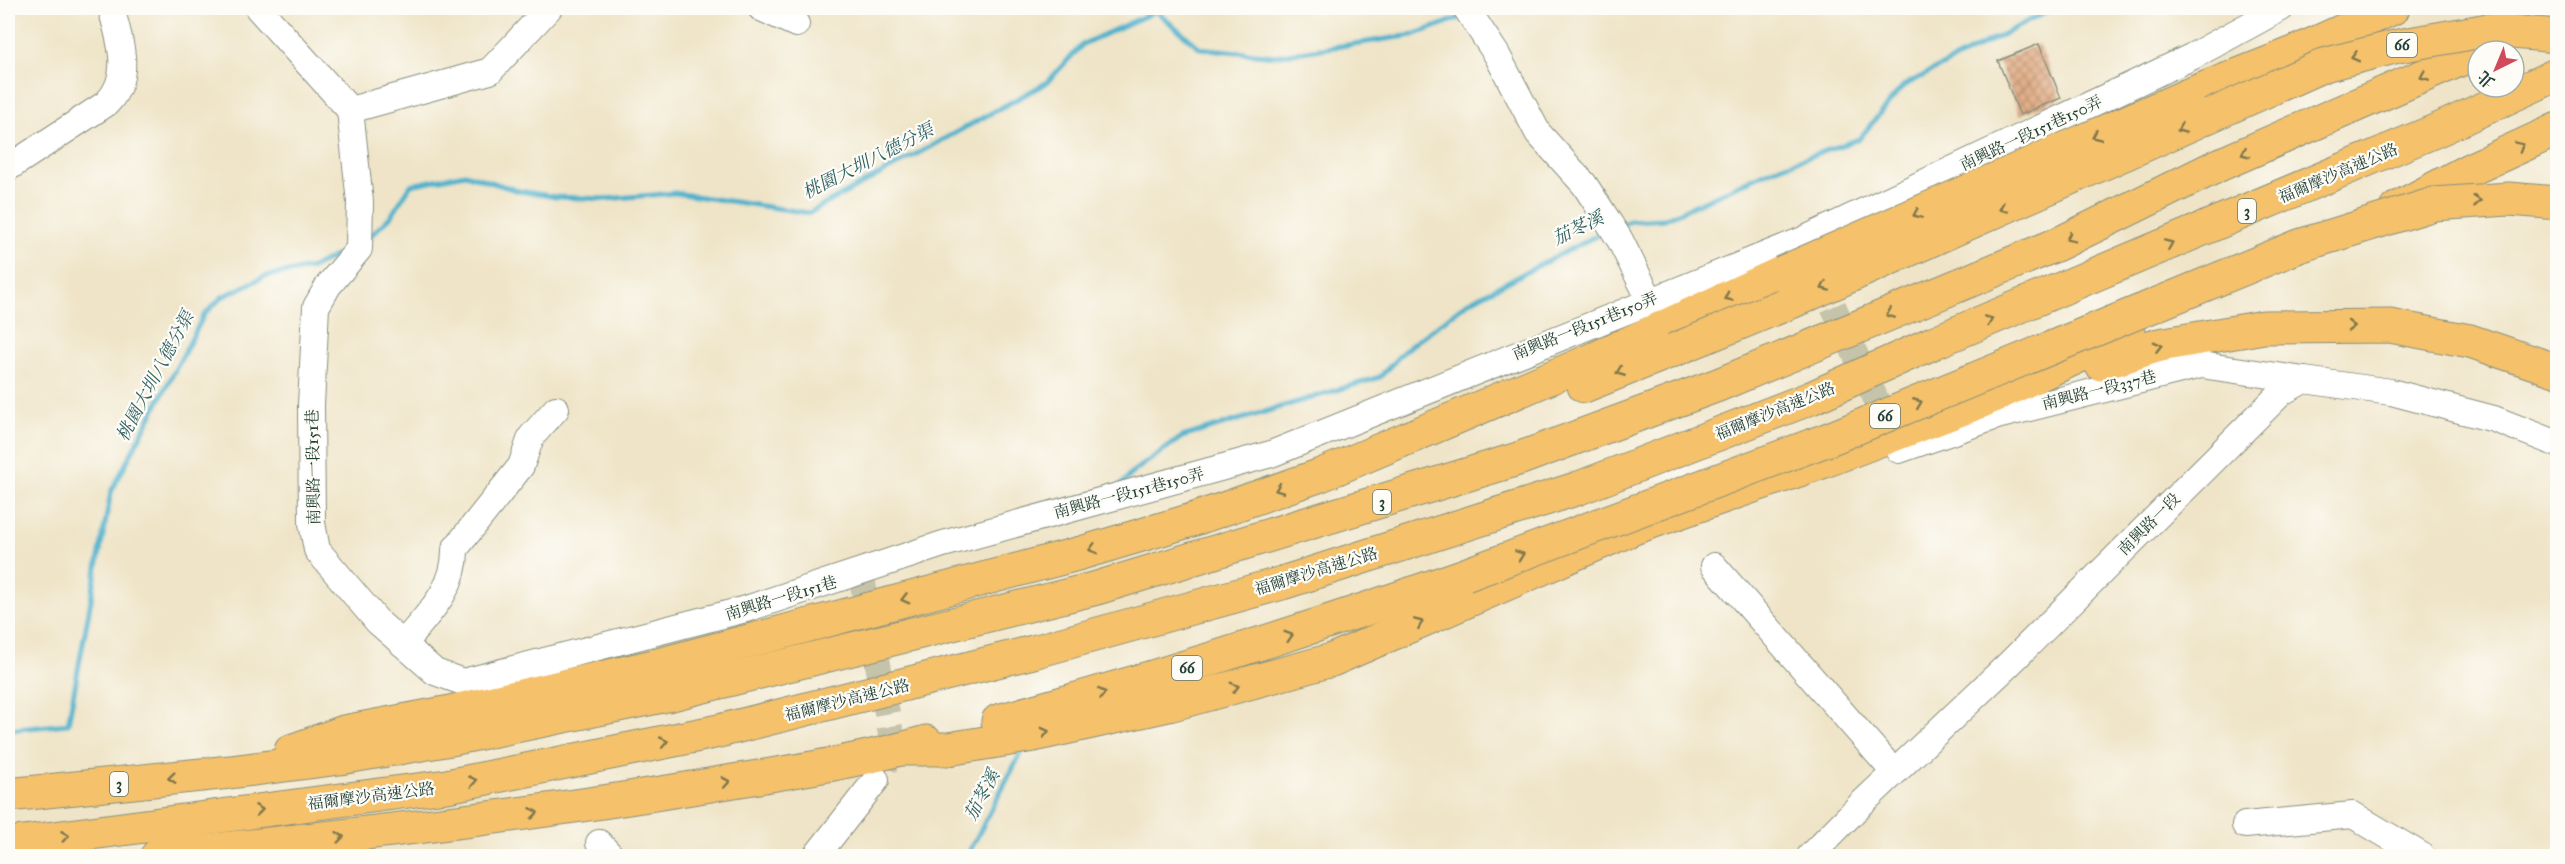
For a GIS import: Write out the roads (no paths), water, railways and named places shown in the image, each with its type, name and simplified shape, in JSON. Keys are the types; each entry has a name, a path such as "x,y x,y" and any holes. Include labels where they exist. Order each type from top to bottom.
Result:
{"highway":[{"path":"2188,96 2339,8"},
{"path":"230,772 344,732 445,713 658,665 1069,556 1192,520 1321,475 1594,359 1781,273 2188,96 2296,52 2393,8"},
{"name":"3","path":"2510,39 2558,18"},
{"name":"66","path":"1321,475 1473,428 1674,350 1796,300 2324,65 2398,46 2488,30 2558,36"},
{"name":"3","path":"8,795 230,772 340,758 451,739 672,694 1097,588 1518,459 1718,386 2058,244 2219,165 2466,58"},
{"name":"福爾摩沙高速公路","path":"8,843 447,786 719,731 1033,652 1282,583 1579,488 1811,398 1935,342 2442,128 2558,74"},
{"path":"1982,401 2356,230 2467,171 2558,129"},
{"name":"66","path":"904,749 1137,683 1314,628 1465,575 1829,439 2299,246 2434,204 2509,199 2558,203"},
{"path":"157,856 424,828 568,809 904,749 948,749 1034,735 1169,705 1332,660 1634,528 1822,462 1982,401 2159,345 2264,327 2390,326 2470,341 2558,371"}],"street":[{"path":"8,168 107,103 119,92 124,71 111,8"},
{"path":"258,8 350,110 490,71 549,8"},
{"path":"761,8 796,24"},
{"path":"1466,8 1497,55 1538,133 1584,184 1620,240 1650,300"},
{"name":"南興路一段151巷150弄","path":"861,573 943,544 1271,454 1650,300 1769,255 1896,198 2191,57 2281,8"},
{"name":"南興路一段151巷","path":"350,110 360,202 359,241 316,307 311,405 312,523 317,550 378,622 435,672 463,682 746,609 861,573"},
{"name":"南興路一段337巷","path":"1899,450 1997,416 2201,364 2304,380"},
{"path":"2304,380 2391,392 2457,407 2558,444"},
{"name":"南興路一段","path":"1810,856 1894,772 2008,665 2282,392 2304,380"},
{"path":"403,644 444,594 455,567 455,549 521,466 531,437 556,409"},
{"path":"1714,566 1894,772"},
{"path":"816,856 876,780"},
{"path":"2245,825 2353,815 2422,856"}],"waterway":[{"name":"茄苳溪","path":"1618,225 1631,221 1665,219 1771,170 1859,139 1903,86 2054,8"},
{"name":"桃園大圳八德分渠","path":"367,239 391,216 411,185 465,174 519,191 556,197 606,199 675,193 809,213 1046,83 1083,44 1156,11 1200,48 1274,56 1413,35 1462,17"},
{"name":"茄苳溪","path":"1121,485 1134,471 1182,437 1380,377 1404,351 1467,303 1607,230"},
{"name":"桃園大圳八德分渠","path":"8,730 68,724 111,492 204,315 222,297 266,276 312,268 343,252"},
{"name":"茄苳溪","path":"967,856 1023,749"}],"tunnel":[{"path":"1817,271 1892,434"},
{"path":"861,573 893,745 884,767"}]}
